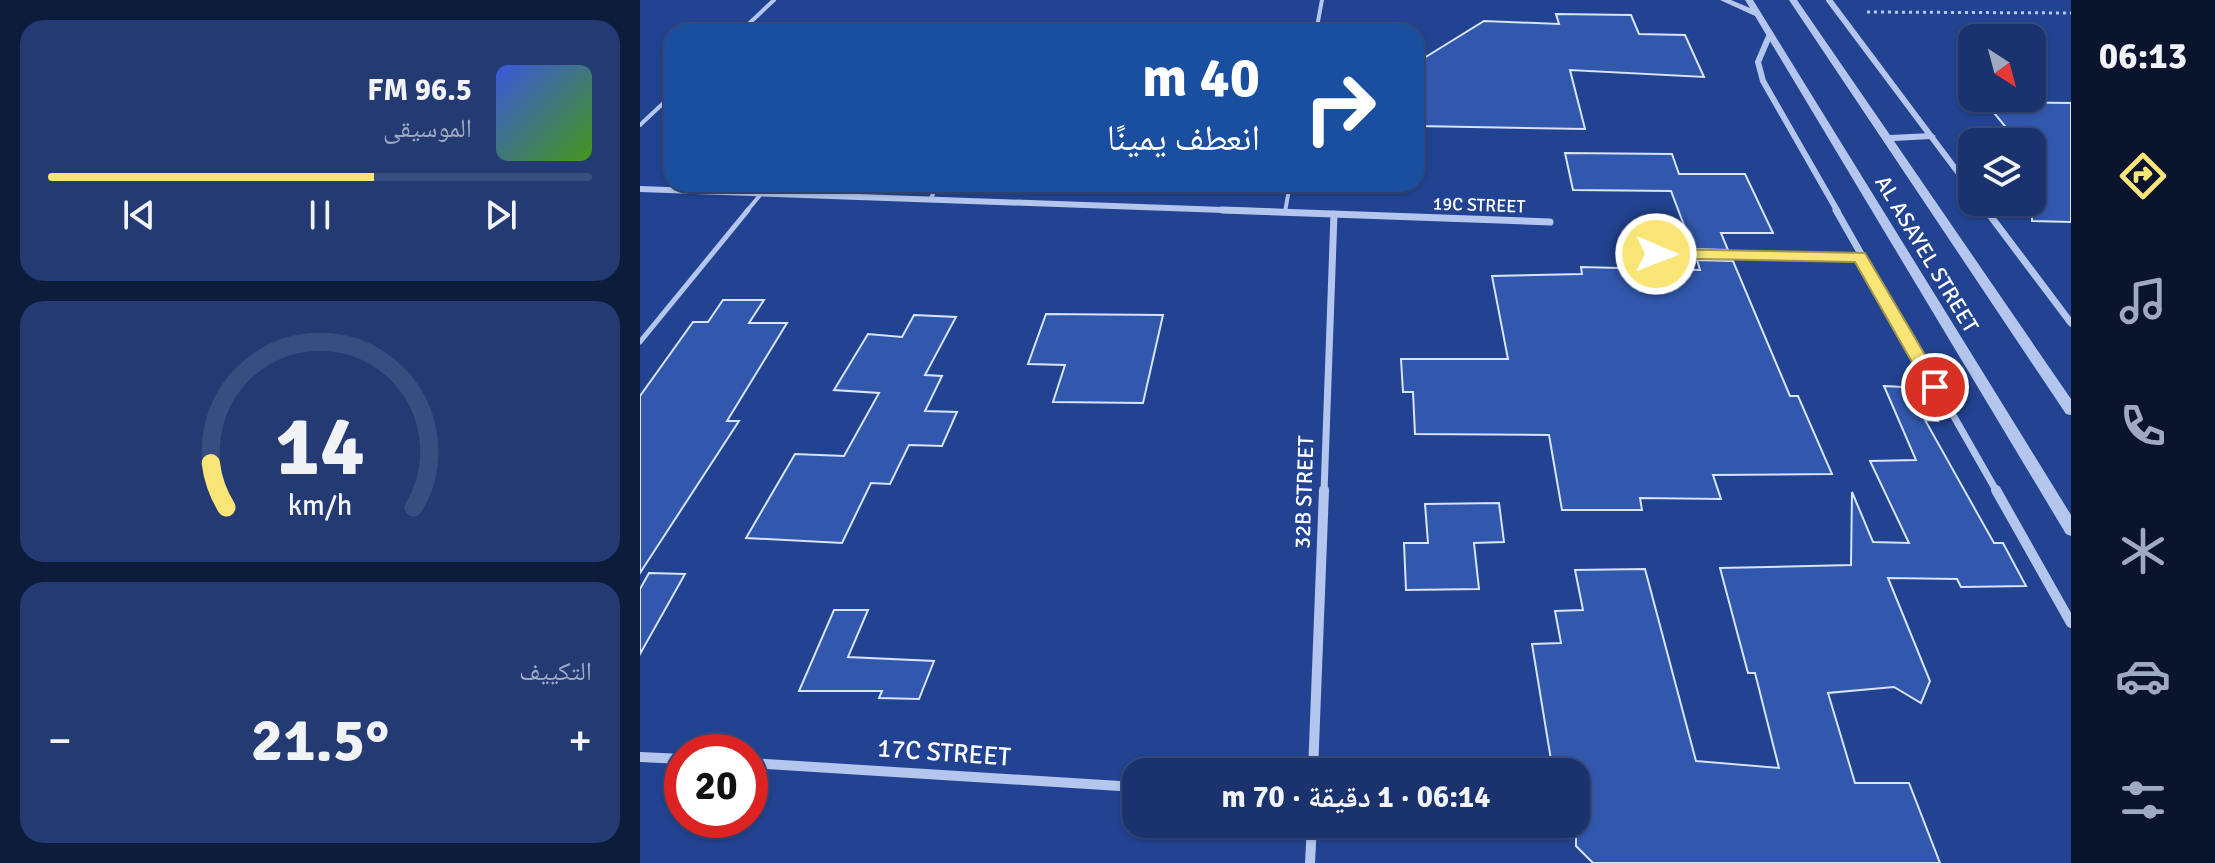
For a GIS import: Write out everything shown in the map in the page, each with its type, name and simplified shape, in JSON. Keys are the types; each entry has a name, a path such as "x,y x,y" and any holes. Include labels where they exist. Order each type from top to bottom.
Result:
{"street":[{"path":"1724,0 1759,15"},
{"name":"AL ASAYEL STREET","path":"1749,0 2071,529"},
{"name":"AL ASAYEL STREET","path":"1793,0 2071,410"},
{"path":"1829,0 1958,172"},
{"path":"1770,34 1758,62 1760,75 1860,257 2071,623"},
{"path":"1887,138 1931,136"},
{"name":"19C STREET","path":"640,189 664,190"},
{"name":"19C STREET","path":"713,192 1550,222"},
{"name":"32B STREET","path":"1314,758 1334,214"},
{"path":"1991,216 2071,323"},
{"path":"640,757 664,758"},
{"name":"17C STREET","path":"768,764 1122,786"},
{"path":"1310,863 1311,838"}],"lane":[{"path":"748,24 774,0"},
{"path":"1318,24 1322,0"},
{"path":"640,125 664,102"},
{"path":"930,200 934,192"},
{"path":"1285,212 1289,192"},
{"path":"640,342 761,194"},
{"path":"1626,254 1860,257"}],"path":[{"path":"1854,12 2071,13"}],"building":[{"path":"1556,14 1631,15 1639,34 1685,35 1704,77 1570,70 1585,129 1424,126 1424,58 1484,21 1559,24"},
{"path":"2046,103 2071,103 2071,222 2032,221 2032,216 2046,216 2046,128 2006,128 1993,112 2046,112"},
{"path":"1565,153 1672,154 1679,174 1745,174 1773,233 1721,233 1728,250 1693,249 1671,191 1573,190"},
{"path":"1697,260 1733,261 1790,396 1798,396 1832,474 1713,475 1721,499 1640,498 1642,510 1562,510 1549,435 1415,434 1413,392 1403,392 1401,359 1508,359 1492,276 1582,274 1581,267 1700,270"},
{"path":"723,300 764,300 749,323 787,323 727,421 739,421 640,573 640,396 693,322 708,322"},
{"path":"1046,314 1163,315 1143,403 1053,402 1065,365 1028,364"},
{"path":"914,315 956,317 925,375 942,376 925,411 957,412 942,446 909,445 890,484 871,483 842,543 746,538 795,454 844,456 879,393 834,390 868,334 902,337"},
{"path":"1884,386 1922,388 1938,421 1925,420 1994,543 2003,543 2026,586 1961,587 1957,579 1888,578 1930,681 1921,703 1894,687 1828,693 1855,783 1909,783 1940,863 1593,863 1576,846 1576,838 1590,838 1590,758 1551,758 1532,644 1561,643 1555,611 1583,610 1575,570 1645,569 1696,761 1779,768 1755,673 1748,673 1720,568 1851,565 1852,492 1873,542 1909,543 1870,461 1916,460"},
{"path":"1499,503 1504,542 1474,543 1479,589 1406,590 1404,543 1428,543 1425,504"},
{"path":"649,573 685,574 640,654 640,589"},
{"path":"834,610 868,610 848,657 934,661 919,699 879,698 882,691 799,691"}],"route":[{"path":"1656,254 1860,257 1935,387"}]}
